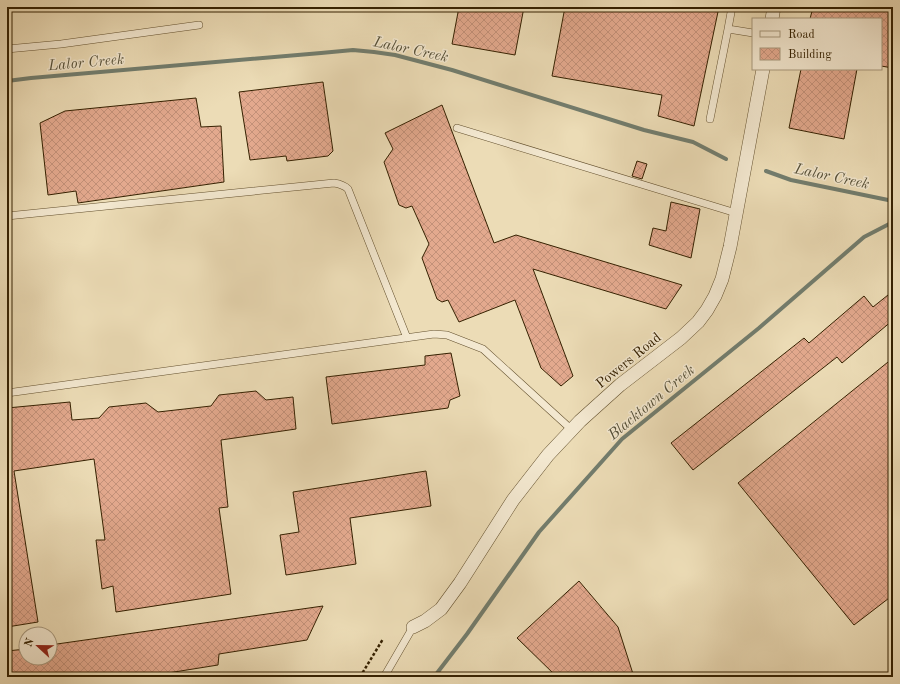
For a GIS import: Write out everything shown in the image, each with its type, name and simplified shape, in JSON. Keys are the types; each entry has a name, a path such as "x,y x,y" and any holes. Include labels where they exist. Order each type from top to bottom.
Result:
{"street":[{"path":"772,18 774,7"},
{"name":"Powers Road","path":"413,627 425,621 441,609 460,583 513,500 548,455 572,430 620,386 681,338 698,322 707,310 722,279 763,70"}],"lane":[{"path":"710,119 732,7"},
{"path":"7,49 61,44 200,25"},
{"path":"728,29 752,34"},
{"path":"457,128 736,213"},
{"path":"7,216 334,183 340,184 348,189 406,338"},
{"path":"7,393 434,334 447,335 483,349 572,430"},
{"path":"384,677 413,627"}],"path":[{"path":"360,677 383,639"}],"building":[{"path":"459,7 524,7 515,55 452,44"},
{"path":"565,7 719,7 694,126 658,116 662,95 552,76"},
{"path":"813,7 893,7 893,68 882,66 882,18 810,18"},
{"path":"801,70 857,70 844,139 789,128"},
{"path":"323,82 333,151 328,156 287,161 286,156 250,160 239,92"},
{"path":"196,98 201,127 221,126 224,182 78,203 76,191 48,195 40,123 65,111"},
{"path":"442,105 494,243 516,235 682,285 666,309 533,269 573,376 561,386 541,368 515,300 459,322 448,300 442,302 437,299 422,258 429,244 412,206 406,208 399,205 384,162 393,149 385,133"},
{"path":"637,161 647,164 642,179 632,176"},
{"path":"671,202 700,209 691,258 649,245 653,228 666,231"},
{"path":"893,291 893,320 842,363 837,357 693,470 671,443 804,338 809,343 864,296 873,307"},
{"path":"451,353 460,396 450,400 448,408 332,424 326,377 425,365 425,356"},
{"path":"893,358 893,595 854,625 738,483"},
{"path":"256,391 266,400 293,397 296,429 221,440 228,507 219,508 231,594 116,612 113,586 102,589 96,540 105,540 94,459 14,471 38,622 7,627 7,408 70,402 72,420 99,418 109,407 146,403 158,412 211,406 219,395"},
{"path":"426,471 431,506 350,518 356,564 286,575 280,535 299,532 293,492"},
{"path":"579,581 618,627 634,677 557,677 517,638"},
{"path":"323,606 307,640 219,654 218,665 143,677 7,677 7,651 18,650 18,666 58,666 58,644"}],"waterway":[{"name":"Lalor Creek","path":"7,81 353,50 374,52 395,55 452,70 644,130 693,142 726,159"},
{"name":"Lalor Creek","path":"766,171 791,180 893,201"},
{"name":"Blacktown Creek","path":"434,677 467,634 539,532 622,439 759,328 864,237 893,222"}]}
